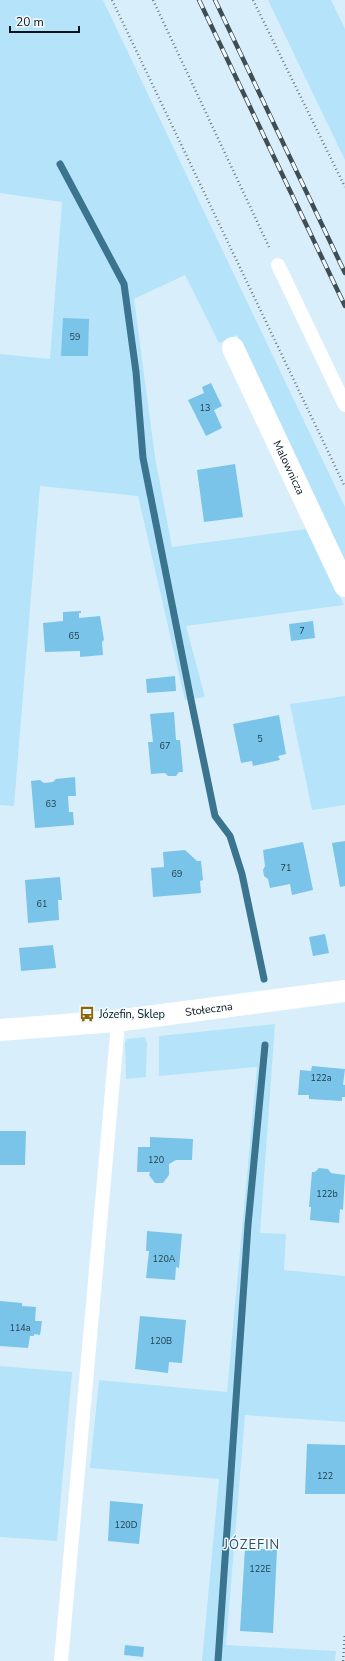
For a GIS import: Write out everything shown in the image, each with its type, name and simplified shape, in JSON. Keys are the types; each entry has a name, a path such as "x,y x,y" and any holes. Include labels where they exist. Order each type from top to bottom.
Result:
{"street":[{"name":"Malownicza","path":"233,348 345,586"},
{"name":"Stołeczna","path":"0,1030 116,1021 345,992"}],"lane":[{"path":"278,265 345,405"},
{"path":"61,1661 117,1036 116,1021"}],"path":[{"path":"112,0 345,487"},
{"path":"153,0 278,265"},
{"path":"253,0 345,187"},
{"path":"343,1661 345,1633"}],"shaded area":[{"path":"0,0 103,0 345,507 345,562 237,335 219,343 185,275 134,299 155,457 172,547 306,529 344,605 186,626 205,697 185,700 138,496 40,486 14,806 0,805 0,354 50,359 62,202 0,193"},
{"path":"268,0 331,0 345,29 345,160"},
{"path":"345,696 345,805 312,810 290,704"},
{"path":"275,1024 260,1233 286,1234 284,1270 345,1276 345,1422 245,1415 226,1645 336,1651 335,1661 202,1661 219,1479 90,1468 99,1380 227,1392 257,1067 159,1076 159,1036"},
{"path":"145,1037 147,1043 146,1077 126,1079 125,1043 127,1039"},
{"path":"0,1366 72,1372 57,1541 0,1537"}],"building":[{"path":"63,318 89,319 88,356 61,356"},
{"path":"211,383 222,406 214,410 222,428 206,436 188,400 204,393 202,387"},
{"path":"235,464 243,517 204,522 197,470"},
{"path":"81,611 81,613 79,613 79,618 100,616 104,640 102,642 103,655 80,657 80,651 45,652 43,623 63,621 63,612"},
{"path":"313,621 315,638 291,641 289,624"},
{"path":"175,676 176,691 147,693 146,679"},
{"path":"174,712 176,740 180,740 183,772 179,772 176,776 168,776 165,773 151,774 148,742 153,742 150,714"},
{"path":"279,715 286,754 278,756 280,760 253,766 252,761 241,763 233,724"},
{"path":"75,777 76,796 68,796 69,812 73,812 74,825 35,828 31,781 40,780 44,783 53,782 56,779"},
{"path":"345,841 345,886 340,887 332,843"},
{"path":"303,842 313,890 292,895 290,884 270,888 268,879 264,876 263,870 265,866 263,850"},
{"path":"185,850 197,861 201,861 203,880 200,881 201,893 153,897 151,868 164,867 163,852"},
{"path":"60,877 62,900 58,900 59,920 28,923 25,880"},
{"path":"325,934 329,953 313,956 309,937"},
{"path":"53,945 56,968 21,971 19,948"},
{"path":"312,1066 345,1069 343,1085 345,1085 345,1097 342,1097 342,1101 309,1099 309,1095 298,1095 300,1070 311,1071"},
{"path":"0,1131 26,1131 25,1165 0,1165"},
{"path":"150,1137 193,1139 192,1160 176,1160 169,1164 169,1175 163,1183 155,1183 149,1175 150,1172 137,1172 138,1147 150,1147"},
{"path":"319,1168 328,1169 331,1173 345,1175 343,1210 340,1209 339,1223 310,1220 311,1207 309,1207 312,1172 315,1172"},
{"path":"147,1231 182,1234 179,1268 176,1267 175,1280 146,1278 149,1251 146,1251"},
{"path":"0,1301 22,1303 22,1306 36,1307 35,1321 42,1321 40,1335 34,1334 34,1336 30,1336 28,1348 0,1346"},
{"path":"140,1316 186,1320 182,1363 169,1362 168,1373 135,1369"},
{"path":"307,1444 345,1445 345,1494 305,1494"},
{"path":"110,1501 143,1504 139,1544 108,1541"},
{"path":"245,1548 277,1550 273,1633 240,1631"},
{"path":"125,1645 144,1647 143,1657 124,1655"}],"waterway":[{"path":"60,164 124,284 136,372 143,458 191,700 215,816 230,836 242,874 264,979"},
{"path":"218,1661 248,1225 265,1045"}],"railway":[{"path":"199,0 345,306"},
{"path":"215,0 345,273"}],"place":[{"name":"Józefin, Sklep","path":"87,1014"}],"district":[{"name":"JÓZEFIN","path":"252,1545"}]}
